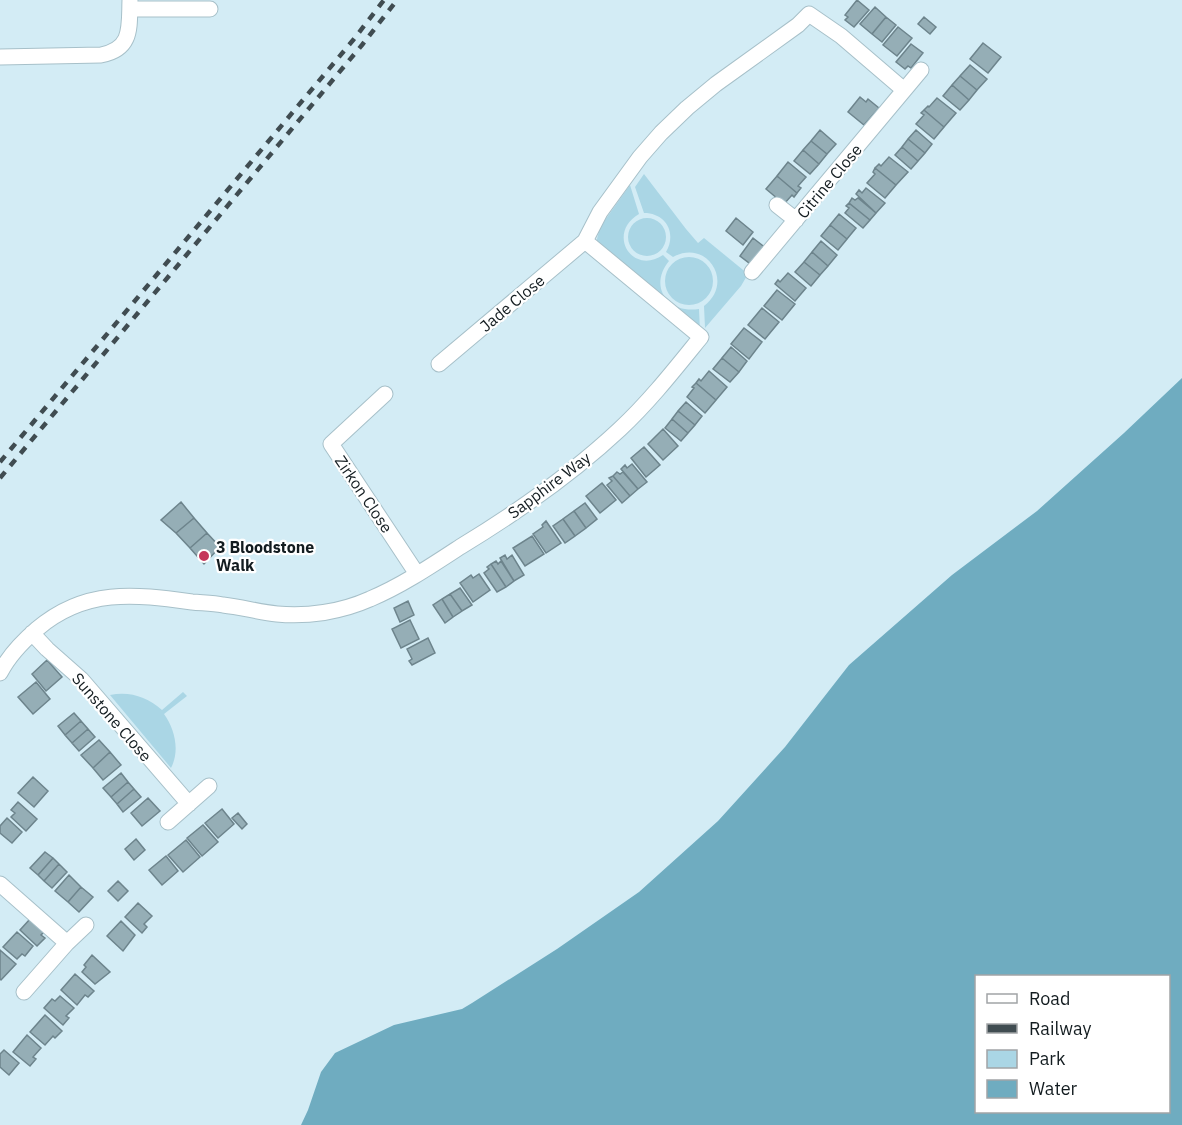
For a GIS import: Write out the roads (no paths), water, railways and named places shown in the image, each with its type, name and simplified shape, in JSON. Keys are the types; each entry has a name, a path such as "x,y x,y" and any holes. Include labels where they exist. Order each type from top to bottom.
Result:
{"street":[{"path":"0,57 114,53 129,33 130,5 210,9"},
{"path":"585,241 600,212 640,157 661,133 716,84 809,14 841,36 904,90"},
{"name":"Citrine Close","path":"752,272 921,70"},
{"path":"777,205 796,220"},
{"name":"Jade Close","path":"439,364 585,241"},
{"name":"Sapphire Way","path":"0,673 21,642 54,615 79,603 110,596 139,595 277,614 317,614 369,600 417,574 528,502 620,430 652,397 701,338 585,241"},
{"name":"Zirkon Close","path":"385,394 331,444 417,574"},
{"name":"Sunstone Close","path":"32,633 81,679 189,804"},
{"path":"168,822 209,786"},
{"path":"0,884 67,943"},
{"path":"24,992 86,925"}],"water":[{"path":"1182,378 1182,1125 301,1125 321,1072 335,1053 394,1025 462,1009 557,949 639,892 718,821 785,747 849,665 952,575 1037,511"}],"railway":[{"path":"0,462 354,39 384,0"},
{"path":"0,478 362,45 397,0"}],"place":[{"name":"3 Bloodstone Walk","path":"204,556"}]}
